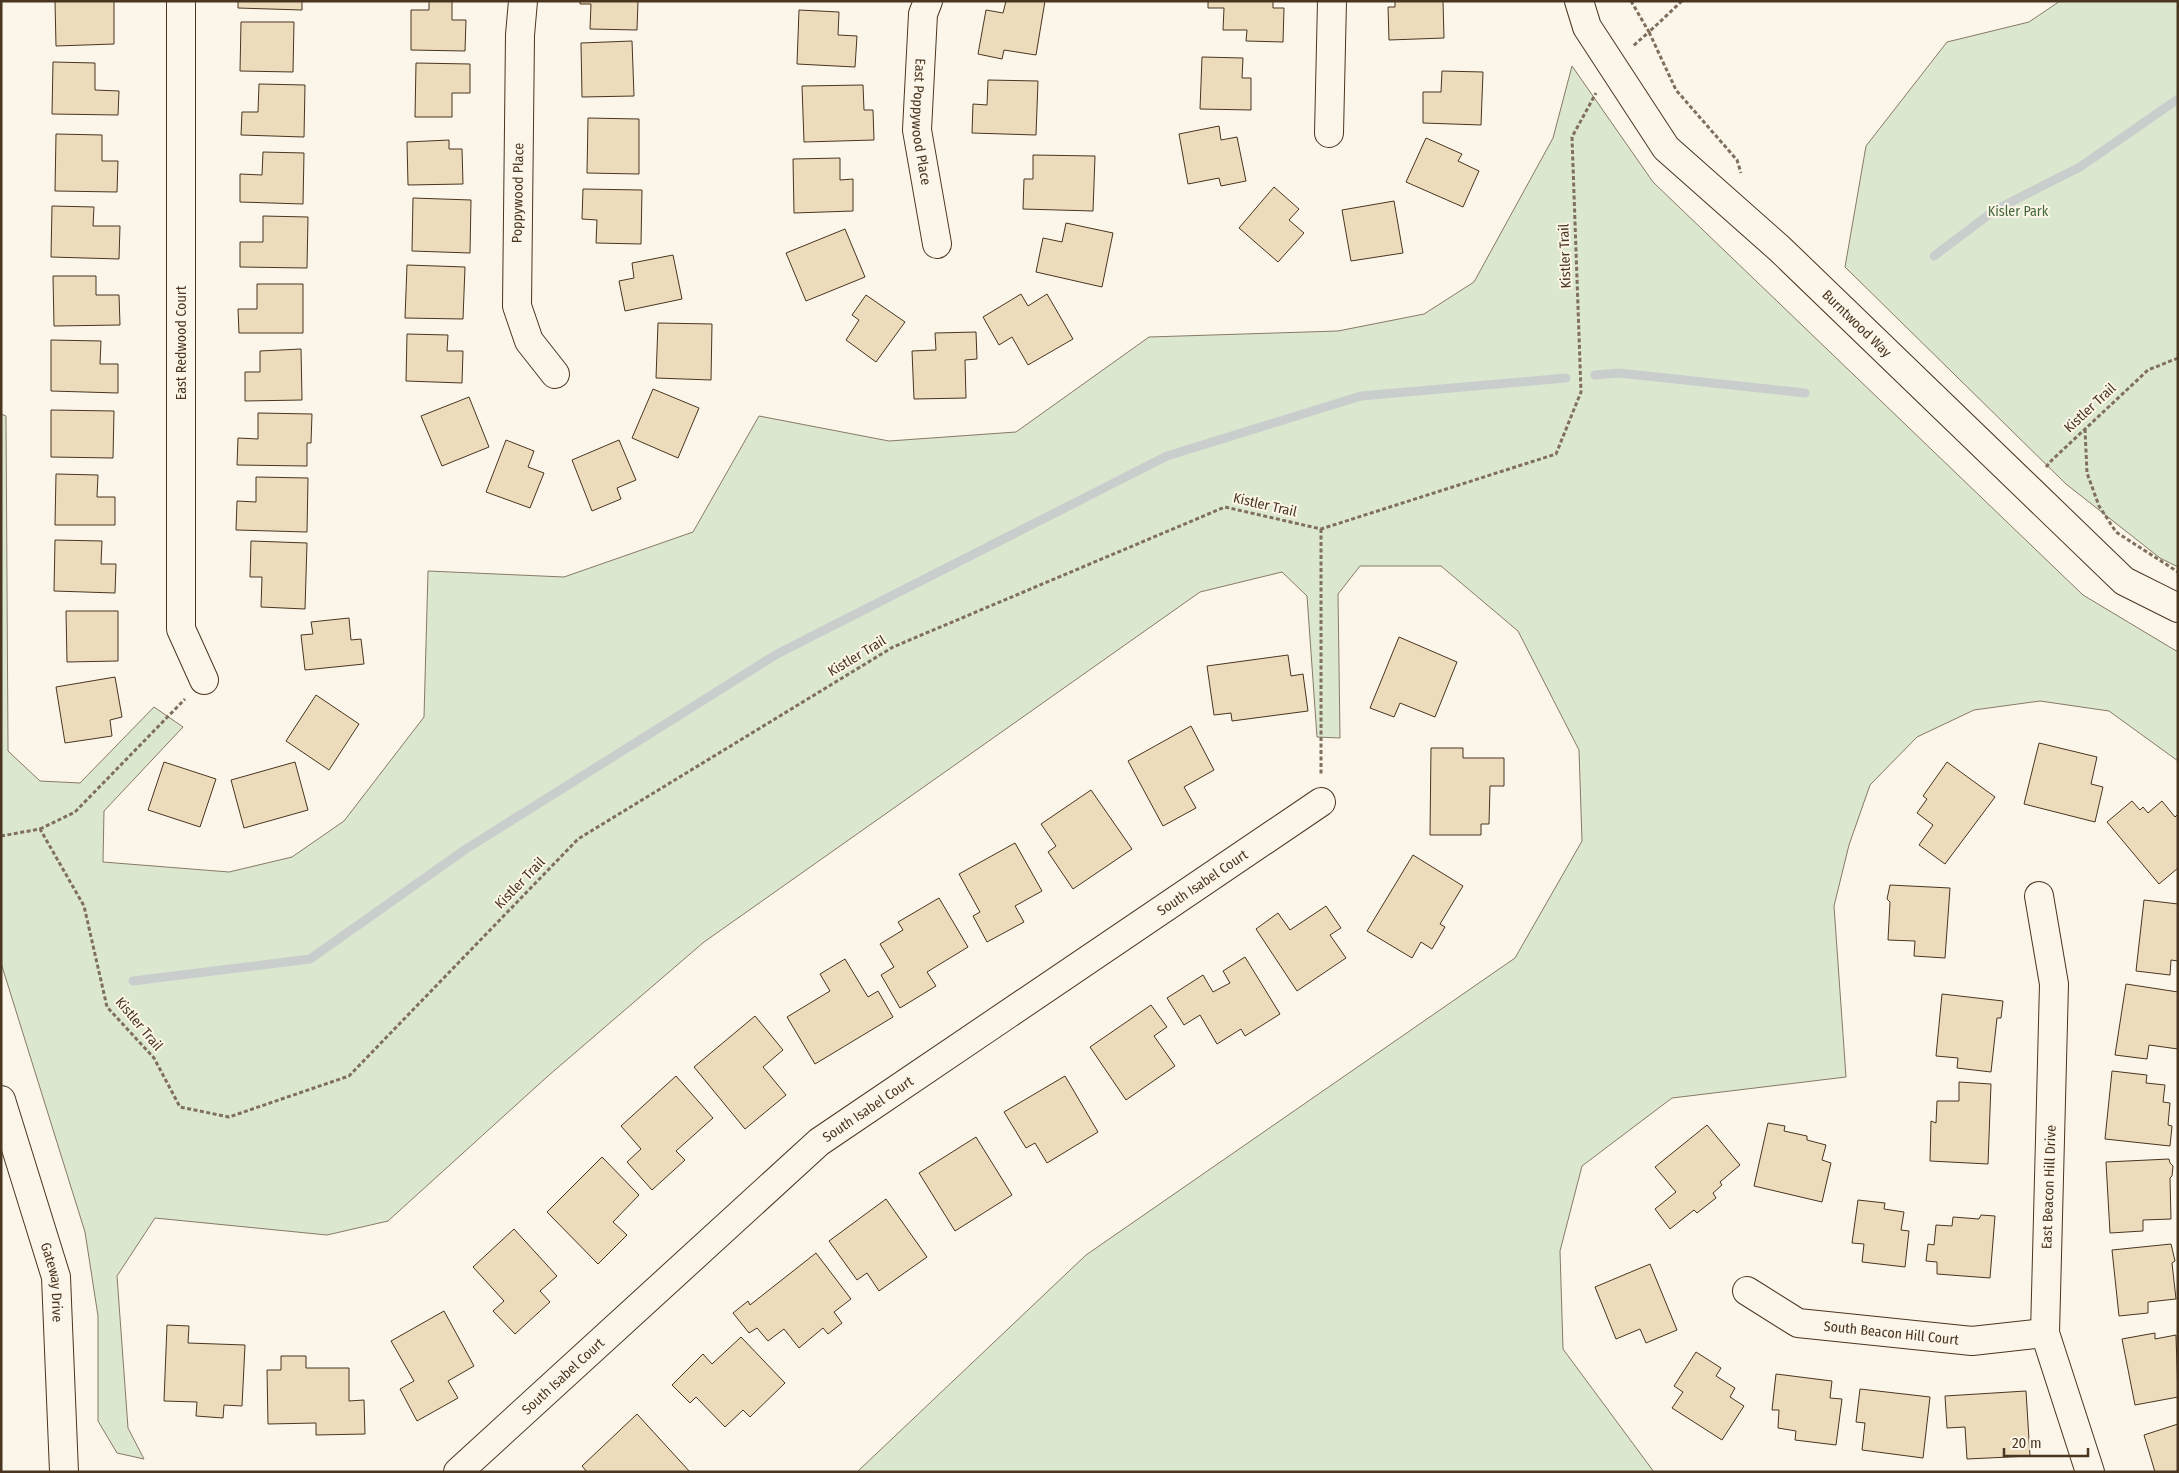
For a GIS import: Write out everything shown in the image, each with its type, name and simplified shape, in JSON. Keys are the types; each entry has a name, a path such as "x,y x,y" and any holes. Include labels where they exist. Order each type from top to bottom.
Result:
{"street":[{"name":"East Redwood Court","path":"181,1 181,629 204,680"},
{"name":"Poppywood Place","path":"523,1 520,35 517,306 529,342 555,374"},
{"name":"East Poppywood Place","path":"928,1 923,14 917,130 936,244"},
{"path":"1329,132 1332,1"},
{"name":"Burntwood Way","path":"1579,1 1587,28 1666,148 1780,249 2124,581 2178,608"},
{"name":"South Isabel Court","path":"458,1472 819,1142 1321,802"},
{"name":"East Beacon Hill Drive","path":"2040,896 2054,984 2045,1334 2090,1472"},
{"name":"Gateway Drive","path":"1,1100 56,1277 64,1472"},
{"name":"South Beacon Hill Court","path":"1747,1291 1798,1323 1972,1342 2045,1334"}],"path":[{"path":"1631,1 1649,32 1676,90 1737,160 1741,173"},
{"name":"Kistler Trail","path":"40,829 84,906 107,1007 154,1058 180,1107 229,1116 348,1076 578,840 894,647 1225,507 1321,529 1556,454 1581,392 1572,137 1612,65 1682,1"},
{"name":"Kistler Trail","path":"2030,490 2052,460 2148,370 2178,358"},
{"path":"2085,429 2087,473 2099,506 2116,532 2178,572"},
{"path":"1321,529 1321,802"},
{"path":"1,836 40,829 75,812 204,680"}],"green space":[{"name":"Kisler Park","path":"2060,1 2178,1 2178,567 2160,558 2066,484 1845,267 1866,146 1947,42 2029,22"},
{"path":"1572,66 1653,182 2083,595 2178,652 2178,761 2109,711 2040,701 1974,710 1917,737 1870,785 1849,845 1834,906 1846,1077 1672,1098 1582,1166 1560,1251 1563,1349 1654,1472 857,1472 1086,1255 1515,958 1582,841 1579,750 1518,631 1441,566 1360,566 1338,594 1340,738 1317,737 1307,596 1282,572 1200,592 704,942 548,1076 388,1221 327,1235 155,1218 117,1276 128,1428 144,1459 117,1453 98,1421 98,1316 85,1232 1,963 1,414 6,416 8,751 40,781 80,783 154,707 183,727 104,811 103,862 229,872 292,857 344,821 424,717 428,571 564,577 693,532 759,416 889,441 1016,432 1149,337 1338,331 1424,314 1474,282 1553,138"}],"building":[{"path":"55,1 114,1 114,44 56,46"},
{"path":"238,1 302,1 302,10 238,8"},
{"path":"429,1 452,1 452,20 466,20 465,51 411,50 411,10 429,10"},
{"path":"580,1 638,1 637,30 590,29 591,4 580,4"},
{"path":"1006,1 1045,1 1036,55 1004,50 1002,59 978,54 986,10 1003,13"},
{"path":"1208,1 1273,1 1273,8 1284,8 1283,42 1246,41 1247,30 1223,30 1224,8 1208,8"},
{"path":"1395,1 1443,1 1444,38 1389,40 1388,7 1395,7"},
{"path":"799,10 839,12 838,35 857,36 855,67 797,64"},
{"path":"241,22 294,22 293,72 240,71"},
{"path":"632,41 634,96 582,97 581,43"},
{"path":"1202,57 1243,58 1242,78 1251,78 1251,110 1200,109"},
{"path":"53,62 95,63 95,90 119,91 118,115 52,114"},
{"path":"416,63 470,64 470,93 452,93 452,117 415,117"},
{"path":"1442,71 1483,72 1481,125 1423,123 1423,92 1441,92"},
{"path":"988,80 1038,81 1036,135 972,133 973,104 987,105"},
{"path":"259,84 305,85 304,137 241,135 242,112 258,112"},
{"path":"863,85 864,110 873,110 874,140 804,142 802,86"},
{"path":"588,118 639,119 639,174 587,173"},
{"path":"1219,126 1221,140 1237,137 1246,181 1221,186 1219,178 1188,184 1179,134"},
{"path":"56,134 102,135 102,161 118,161 117,192 55,191"},
{"path":"1426,138 1462,154 1458,161 1479,171 1463,207 1406,182"},
{"path":"449,140 449,149 462,149 463,184 408,185 407,142"},
{"path":"263,152 304,153 303,204 240,202 240,174 262,175"},
{"path":"1033,155 1095,156 1093,211 1023,209 1024,179 1033,179"},
{"path":"840,158 840,180 853,179 853,211 794,213 793,159"},
{"path":"1274,187 1299,209 1289,220 1304,233 1278,262 1239,228"},
{"path":"583,189 642,190 641,244 596,243 597,220 582,219"},
{"path":"413,198 471,200 470,253 412,251"},
{"path":"1394,201 1403,253 1351,261 1342,210"},
{"path":"52,206 94,207 93,226 120,226 119,259 51,257"},
{"path":"263,216 308,217 307,268 240,267 240,242 263,242"},
{"path":"1066,223 1113,233 1102,287 1036,272 1043,238 1062,242"},
{"path":"845,229 865,277 806,301 786,253"},
{"path":"673,255 682,299 625,311 619,281 634,278 632,263"},
{"path":"407,265 465,267 463,319 405,318"},
{"path":"53,276 96,276 96,295 119,295 120,325 54,326"},
{"path":"257,284 303,284 303,333 239,333 238,309 257,309"},
{"path":"1021,294 1028,306 1047,294 1073,339 1028,365 1012,337 999,345 983,317"},
{"path":"866,295 905,322 876,362 846,340 859,320 852,315"},
{"path":"658,323 712,324 711,380 656,378"},
{"path":"976,332 977,359 965,360 966,398 914,399 912,351 936,350 935,333"},
{"path":"407,334 448,335 447,351 463,351 462,383 406,381"},
{"path":"51,340 101,341 100,364 118,364 118,393 51,391"},
{"path":"301,349 302,400 245,401 245,372 260,372 260,351"},
{"path":"653,389 699,408 678,458 632,438"},
{"path":"469,397 489,447 442,466 421,416"},
{"path":"51,410 114,411 113,458 51,457"},
{"path":"258,413 312,414 311,443 307,443 307,466 237,465 238,438 258,439"},
{"path":"506,440 534,451 528,467 544,473 530,508 486,492"},
{"path":"619,440 636,480 617,488 621,499 592,511 572,460"},
{"path":"56,474 98,475 97,497 115,497 115,525 55,525"},
{"path":"256,477 308,478 307,532 236,530 237,501 256,502"},
{"path":"55,540 102,541 101,564 116,564 115,593 54,591"},
{"path":"251,541 307,543 305,609 261,607 262,577 250,577"},
{"path":"66,611 118,611 118,661 67,662"},
{"path":"349,618 351,640 361,639 364,664 305,670 301,635 313,634 311,622"},
{"path":"1399,637 1457,662 1435,717 1400,703 1394,717 1370,708"},
{"path":"1288,655 1291,676 1303,674 1308,711 1232,721 1231,713 1214,715 1207,666"},
{"path":"115,677 122,717 110,720 112,736 65,743 56,687"},
{"path":"316,695 359,724 329,770 286,741"},
{"path":"1191,726 1214,770 1184,787 1196,808 1163,826 1128,761"},
{"path":"2039,743 2097,757 2091,784 2103,787 2095,822 2024,804"},
{"path":"1431,748 1463,748 1463,758 1504,758 1504,786 1490,786 1489,824 1481,824 1481,835 1430,835"},
{"path":"164,762 216,779 200,827 148,810"},
{"path":"295,762 308,810 244,828 231,780"},
{"path":"1947,762 1995,797 1945,864 1919,845 1933,825 1917,813 1927,799 1923,796"},
{"path":"1091,790 1132,849 1073,889 1048,852 1056,846 1041,824"},
{"path":"2132,801 2140,810 2143,807 2148,813 2162,801 2175,817 2178,814 2178,868 2159,884 2107,822"},
{"path":"1015,843 1042,891 1015,906 1024,922 987,942 973,916 980,912 959,874"},
{"path":"1413,855 1463,886 1440,924 1445,927 1432,949 1421,942 1412,958 1367,931"},
{"path":"1890,885 1950,888 1945,958 1914,956 1915,941 1888,940 1890,902 1887,899"},
{"path":"939,898 968,947 927,972 936,986 900,1008 881,975 894,967 880,944 903,930 898,922"},
{"path":"2144,900 2178,904 2178,961 2171,960 2170,975 2136,971"},
{"path":"1326,906 1341,928 1330,935 1346,958 1297,991 1256,929 1278,913 1290,930"},
{"path":"1245,957 1280,1014 1245,1036 1241,1029 1217,1044 1200,1015 1184,1025 1167,998 1203,975 1213,992 1230,983 1223,971"},
{"path":"845,959 868,997 878,991 893,1017 815,1064 787,1017 830,991 820,974"},
{"path":"2126,984 2178,992 2178,1049 2149,1045 2147,1059 2115,1055"},
{"path":"1942,994 2003,1001 2001,1018 1997,1018 1991,1072 1957,1068 1958,1058 1936,1056"},
{"path":"1151,1005 1167,1027 1154,1036 1175,1066 1126,1100 1090,1047"},
{"path":"755,1016 783,1050 763,1067 786,1095 745,1129 694,1067"},
{"path":"2112,1071 2147,1075 2146,1083 2165,1085 2163,1102 2170,1103 2168,1125 2172,1126 2170,1146 2105,1139"},
{"path":"676,1076 713,1118 676,1151 685,1160 652,1190 627,1162 641,1149 621,1126"},
{"path":"1065,1076 1098,1132 1047,1163 1035,1143 1026,1148 1004,1112"},
{"path":"1959,1082 1991,1084 1988,1164 1930,1161 1931,1121 1936,1123 1937,1101 1959,1101"},
{"path":"1768,1123 1785,1126 1784,1131 1807,1136 1807,1140 1826,1145 1822,1160 1831,1163 1822,1202 1754,1186"},
{"path":"1707,1125 1740,1165 1720,1182 1722,1185 1713,1193 1716,1198 1697,1213 1694,1210 1670,1229 1655,1209 1676,1192 1655,1167"},
{"path":"976,1137 1012,1195 955,1231 919,1173"},
{"path":"602,1157 639,1195 613,1222 627,1235 598,1264 547,1212"},
{"path":"2169,1159 2173,1166 2170,1178 2171,1219 2143,1220 2143,1231 2110,1233 2106,1162"},
{"path":"886,1199 927,1257 879,1291 867,1273 857,1280 829,1241"},
{"path":"1858,1200 1885,1203 1884,1209 1904,1212 1901,1230 1909,1231 1905,1267 1862,1262 1864,1244 1852,1243"},
{"path":"1981,1215 1995,1216 1990,1278 1937,1274 1937,1262 1926,1261 1928,1244 1934,1245 1936,1225 1952,1226 1953,1217 1979,1219"},
{"path":"514,1229 557,1276 540,1291 550,1302 515,1334 493,1311 504,1301 473,1267"},
{"path":"2171,1244 2175,1261 2172,1263 2176,1299 2148,1302 2148,1313 2119,1316 2112,1250"},
{"path":"816,1253 851,1299 834,1312 842,1323 828,1334 823,1328 799,1348 784,1329 768,1341 757,1328 749,1333 733,1313 748,1301 750,1305"},
{"path":"1650,1264 1677,1330 1646,1343 1640,1329 1616,1339 1595,1287"},
{"path":"444,1311 474,1366 448,1381 458,1398 417,1421 400,1389 414,1381 391,1341"},
{"path":"167,1325 189,1326 188,1343 245,1345 242,1406 224,1405 223,1418 196,1416 197,1402 164,1401"},
{"path":"2155,1333 2155,1339 2176,1335 2178,1397 2135,1405 2122,1339"},
{"path":"741,1337 785,1383 750,1417 743,1410 725,1427 696,1397 690,1403 672,1385 703,1354 712,1364"},
{"path":"1696,1352 1721,1368 1716,1376 1735,1388 1730,1397 1744,1406 1722,1440 1672,1408 1683,1392 1674,1386"},
{"path":"281,1356 306,1356 306,1368 349,1368 349,1401 364,1400 365,1434 316,1435 316,1423 268,1424 267,1370 281,1370"},
{"path":"1776,1374 1832,1381 1830,1398 1842,1399 1836,1445 1795,1440 1796,1431 1778,1428 1779,1410 1772,1410"},
{"path":"1860,1389 1930,1397 1923,1458 1862,1450 1865,1423 1856,1422"},
{"path":"2026,1391 2030,1456 1967,1459 1965,1427 1947,1428 1945,1396"},
{"path":"637,1414 690,1472 587,1472 582,1466"},
{"path":"2178,1424 2178,1472 2155,1472 2144,1435"}],"waterway":[{"path":"1934,256 1995,210 2080,167 2178,99"},
{"path":"1595,375 1619,373 1805,393"},
{"path":"133,981 310,959 466,849 777,654 1167,456 1361,396 1566,378"}]}
